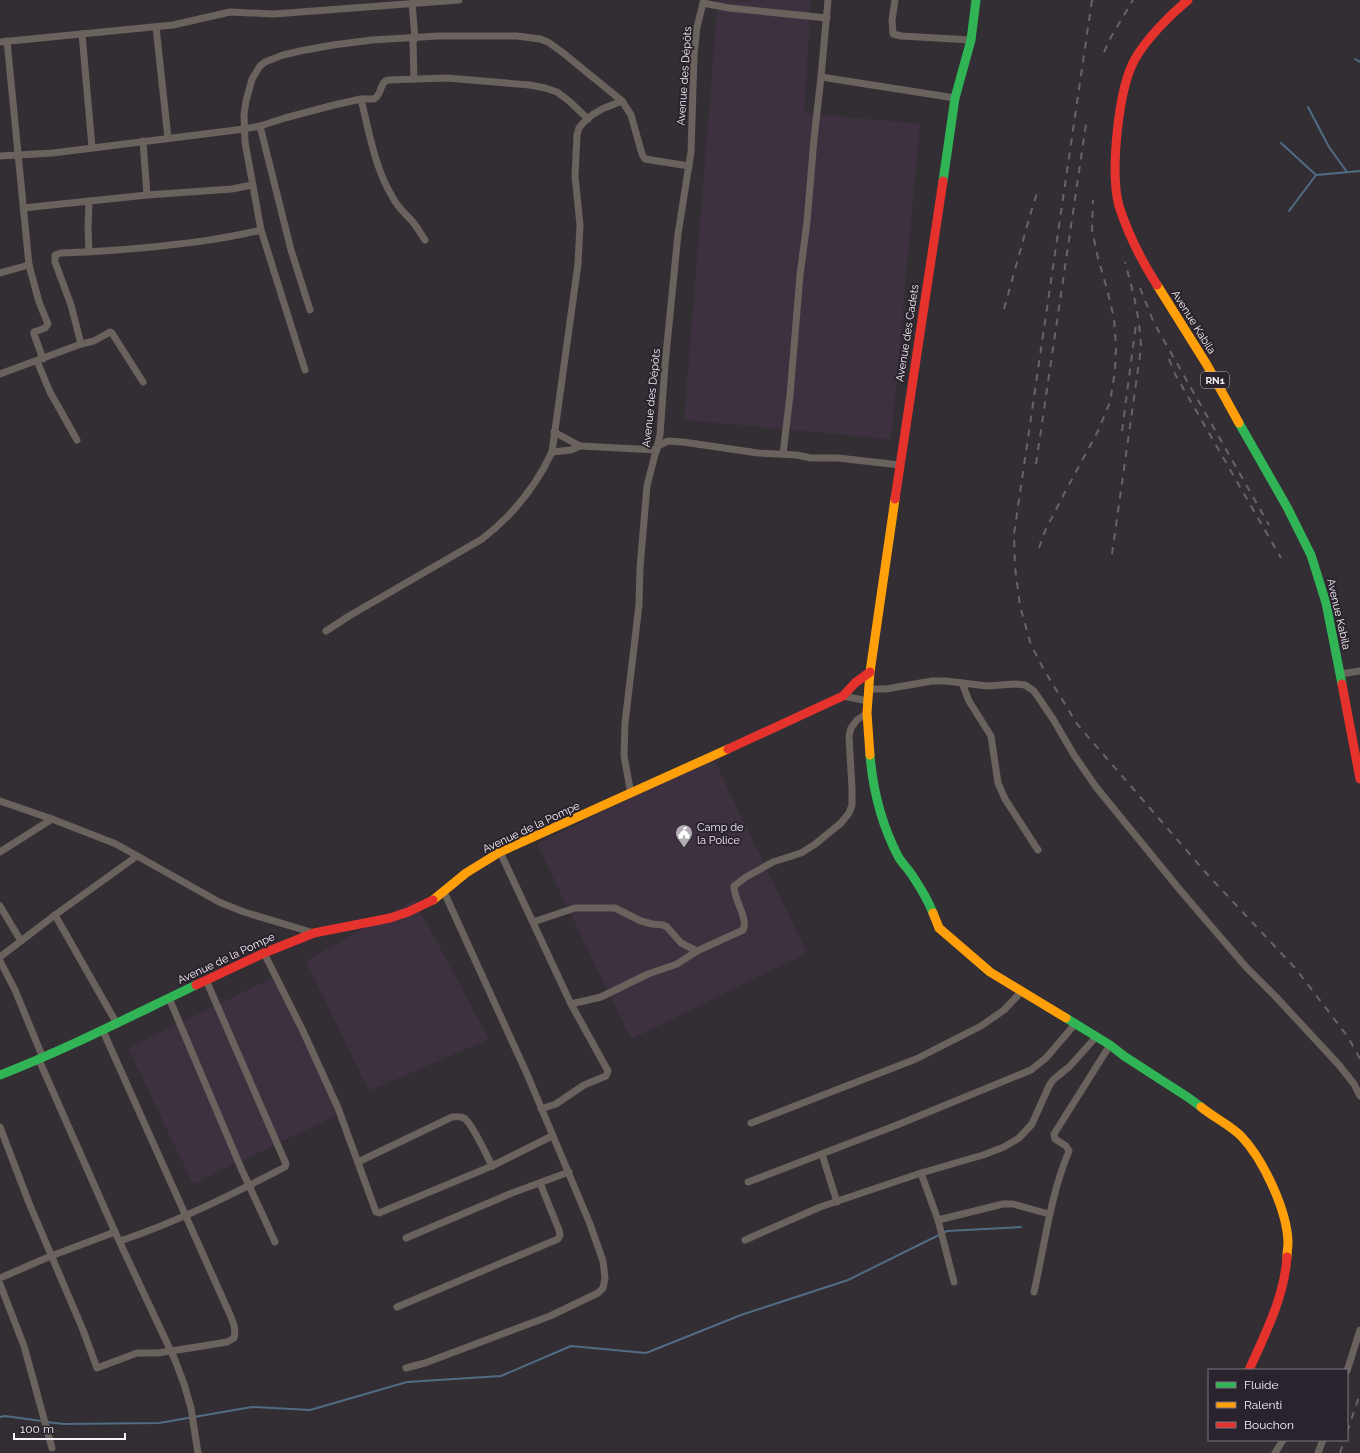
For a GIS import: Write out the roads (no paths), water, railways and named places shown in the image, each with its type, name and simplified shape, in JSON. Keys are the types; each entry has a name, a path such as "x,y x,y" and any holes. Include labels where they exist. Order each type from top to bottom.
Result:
{"main road":[{"name":"Avenue des Cadets","path":"976,0 971,40 955,98 870,672 870,689 867,713 872,780 880,811 892,844 930,905 940,928 990,972 1096,1037 1189,1098 1209,1114 1240,1135 1252,1149 1264,1168 1274,1190 1283,1215 1288,1241 1286,1271 1280,1296 1271,1321 1249,1369"},
{"name":"Avenue Kabila","path":"1188,0 1172,13 1135,58 1127,80 1117,133 1116,184 1119,204 1129,235 1145,266 1207,365 1287,507 1311,555 1326,603 1360,779"},
{"name":"Avenue de la Pompe","path":"0,1075 41,1059 103,1031 206,980 314,932 390,918 436,899 466,873 500,852 631,794 842,696 855,683 870,672"}],"street":[{"path":"77,440 50,392 34,334 36,331 45,328 48,324 39,302 29,265 18,155 3,41 156,27 189,22 230,12 274,14 415,2 459,0"},
{"path":"783,454 790,395 794,332 822,77 828,0"},
{"path":"895,0 892,20 893,34 901,36 971,40"},
{"path":"414,79 415,2"},
{"path":"702,2 735,8 827,18"},
{"name":"Avenue des Dépôts","path":"631,794 624,756 625,723 639,605 640,568 647,486 660,435 665,365 678,234 689,166 694,56 702,2"},
{"path":"156,27 168,138"},
{"path":"82,34 92,147"},
{"path":"305,370 261,230 252,186 244,129 244,114 252,79 260,66 265,62 283,55 333,45 372,40 438,36 517,36 540,39 548,42 562,52 622,101 629,110 643,156 648,160 689,166"},
{"path":"822,77 955,98"},
{"path":"0,156 53,153 260,126 315,110 361,99 374,99 378,97 383,82 386,80 446,78 530,85 557,92 570,101 588,119"},
{"path":"361,99 382,178 393,199 413,222 425,240"},
{"path":"326,631 349,616 469,548 493,531 512,513 545,466 552,452 578,264 580,224 575,176 577,135 579,128 588,119 602,109 622,101"},
{"path":"260,126 291,250 310,310"},
{"path":"143,141 147,195"},
{"path":"23,208 252,186"},
{"path":"89,201 89,251"},
{"path":"81,344 71,305 54,258 55,255 89,251 106,252 176,244 238,236 261,230"},
{"path":"0,273 29,265"},
{"path":"0,374 81,344 94,341 109,333 112,333 143,382"},
{"path":"554,432 580,446"},
{"path":"660,435 668,441 758,453 783,454 811,458 838,458 900,465"},
{"path":"552,452 571,450 580,446 657,448 668,441"},
{"path":"1340,674 1360,671"},
{"path":"870,689 886,689 946,680 987,686 1015,684 1025,685 1034,692 1096,787 1180,890 1246,967 1339,1065 1354,1084 1360,1096"},
{"path":"962,683 969,701 990,736 998,783 1005,799 1038,850"},
{"path":"842,696 868,701"},
{"path":"571,1004 601,997 648,974 677,964 697,951 743,930 745,927 744,921 734,888 736,884 773,862 801,853 814,845 841,822 849,813 852,805 851,728 857,720 867,713"},
{"path":"0,801 116,844 219,902 244,912 314,932"},
{"path":"0,852 52,819"},
{"path":"500,852 571,1004 608,1071 606,1076 584,1085 556,1104 541,1109"},
{"path":"0,957 137,856"},
{"path":"406,1368 425,1363 550,1316 598,1293 603,1288 605,1278 603,1261 569,1172 552,1136 527,1074 444,892"},
{"path":"0,906 21,941"},
{"path":"533,922 575,908 615,908 641,921 667,927 681,943 697,951"},
{"path":"55,915 117,1024"},
{"path":"264,953 324,1076 342,1119 371,1201 377,1213 492,1166 552,1136"},
{"path":"0,961 14,990 41,1059 115,1232 170,1350 184,1384 191,1408 198,1453"},
{"path":"120,1241 185,1216 285,1167 285,1160 206,980"},
{"path":"751,1123 916,1058 981,1026 1004,1010 1021,992"},
{"path":"169,998 248,1186 275,1242"},
{"path":"748,1182 897,1125 1031,1070 1046,1058 1075,1024"},
{"path":"0,1127 51,1256 83,1330 97,1368 137,1353 158,1353 227,1342 234,1338 235,1333 227,1308 103,1031"},
{"path":"745,1240 809,1212 921,1173 1004,1147 1019,1138 1032,1124 1048,1086 1070,1066 1096,1037"},
{"path":"1034,1292 1049,1214 1062,1167 1069,1151 1066,1146 1055,1139 1054,1134 1110,1046"},
{"path":"358,1162 452,1117 459,1116 466,1119 472,1127 492,1166"},
{"path":"822,1154 837,1202"},
{"path":"406,1238 569,1172"},
{"path":"921,1173 938,1220 954,1282"},
{"path":"397,1307 558,1239 560,1235 559,1230 540,1183"},
{"path":"938,1220 1003,1204 1012,1204 1049,1214"},
{"path":"0,1278 51,1256 115,1232"},
{"path":"0,1284 24,1346 52,1448"},
{"path":"1348,1369 1360,1330"},
{"path":"1275,1453 1282,1441"},
{"path":"1318,1453 1323,1441"}],"waterway":[{"path":"1355,59 1360,62"},
{"path":"1308,107 1329,147 1347,172"},
{"path":"1281,143 1316,175 1360,171"},
{"path":"1289,211 1316,175"},
{"path":"46,1422 64,1424 159,1423 252,1407 310,1410 407,1382 501,1376 571,1346 646,1353 741,1315 848,1280 947,1231 1021,1227"},
{"path":"0,1417 5,1416 42,1421"}],"railway":[{"path":"1092,0 1014,534 1015,567 1020,606 1031,645 1043,668 1077,724 1207,874 1296,969 1348,1037 1360,1059"},
{"path":"1104,52 1133,0"},
{"path":"1036,464 1086,124"},
{"path":"1004,309 1038,190"},
{"path":"1039,548 1045,531 1098,431 1110,402 1115,371 1116,347 1114,318 1092,230 1093,200"},
{"path":"1112,554 1141,348 1138,315 1125,262"},
{"path":"1140,288 1154,323 1269,525"},
{"path":"1122,431 1136,324"},
{"path":"1169,359 1175,374 1281,558"},
{"path":"1348,1429 1360,1394"},
{"path":"1340,1453 1344,1441"}],"place":[{"name":"Camp de la Police","path":"684,848"}]}
